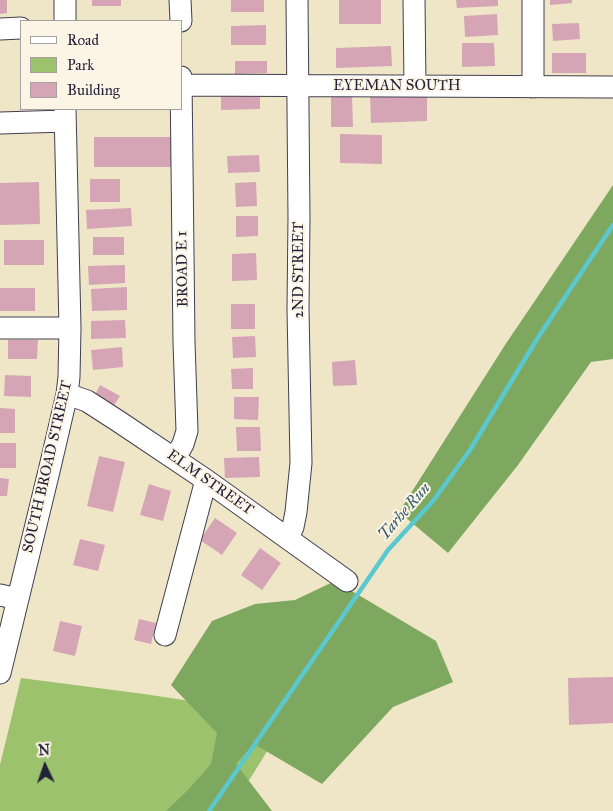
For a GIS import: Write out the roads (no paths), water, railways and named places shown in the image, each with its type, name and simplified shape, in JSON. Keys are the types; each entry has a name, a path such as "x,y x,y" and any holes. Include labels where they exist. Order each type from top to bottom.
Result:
{"street":[{"path":"65,0 65,20"},
{"path":"180,0 181,20"},
{"name":"2ND STREET","path":"288,538 293,527 296,512 301,462 298,309 297,0"},
{"path":"414,0 415,86"},
{"path":"532,0 533,87"},
{"path":"0,29 20,28"},
{"name":"EYEMAN SOUTH","path":"182,85 613,87"},
{"name":"BROAD E 1","path":"174,458 183,444 187,431 181,110"},
{"path":"0,123 65,115"},
{"name":"SOUTH BROAD STREET","path":"0,673 9,597 66,394 70,354 70,328 65,115"},
{"path":"0,328 70,328"},
{"name":"ELM STREET","path":"66,394 87,401 174,458 347,581"},
{"path":"165,635 206,480"}],"waterway":[{"name":"Tarhe Run","path":"209,811 388,550 433,501 470,450 537,339 613,225"}]}
